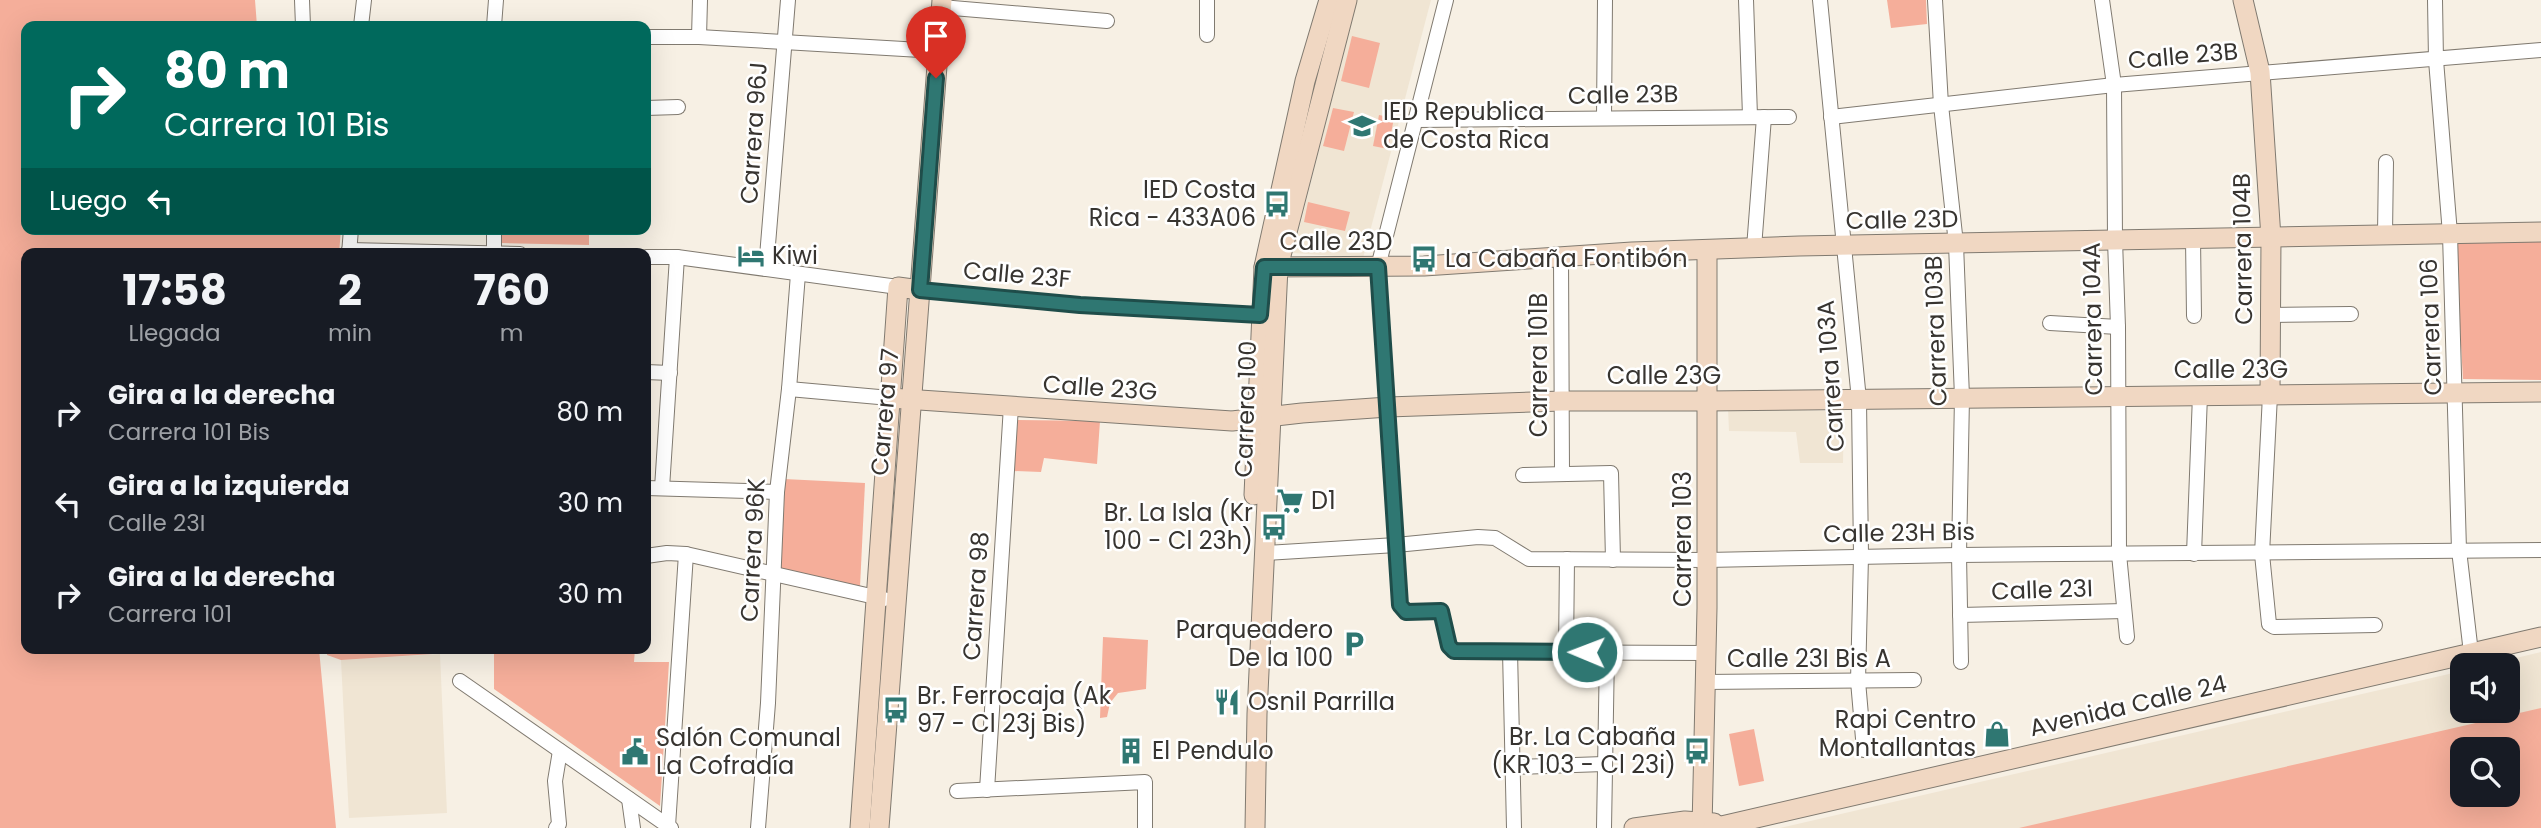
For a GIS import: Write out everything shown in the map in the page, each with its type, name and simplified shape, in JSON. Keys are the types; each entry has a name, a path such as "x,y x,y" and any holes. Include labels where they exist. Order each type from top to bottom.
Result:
{"street":[{"path":"302,0 303,21"},
{"path":"362,21 363,0"},
{"path":"494,21 496,0"},
{"path":"699,37 700,0"},
{"name":"Carrera 96J","path":"766,270 788,0"},
{"path":"1207,0 1207,35"},
{"name":"Carrera 100","path":"1255,828 1265,553 1260,315 1306,81 1329,0"},
{"name":"Carrera 100","path":"1242,828 1271,267 1347,0"},
{"path":"1446,0 1378,267 1400,605 1406,612 1441,611 1449,646 1454,651 1706,653"},
{"path":"1604,118 1605,0"},
{"path":"1746,0 1757,117 1754,248"},
{"name":"Carrera 103A","path":"1820,0 1859,400 1861,556 1858,681 1864,750"},
{"name":"Carrera 103B","path":"1935,0 1941,105 1956,244 1962,397 1959,555 1961,662"},
{"name":"Carrera 104A","path":"2102,0 2114,85 2119,554 2127,637"},
{"name":"Carrera 104B","path":"2243,0 2260,72 2270,238 2270,395 2262,554 2269,624 2274,627 2375,625"},
{"name":"Carrera 106","path":"2435,0 2436,60 2451,234 2459,550 2471,653"},
{"path":"942,4 1107,21"},
{"name":"Carrera 97","path":"860,828 910,400 942,4"},
{"path":"651,37 699,37 938,51"},
{"name":"Calle 23B","path":"1831,117 2114,85 2541,50"},
{"path":"651,108 678,107"},
{"name":"Calle 23B","path":"1416,120 1789,117"},
{"path":"2385,234 2386,162"},
{"name":"Calle 23D","path":"1271,267 1378,267 1754,248 2541,232"},
{"path":"2193,238 2193,316"},
{"name":"Carrera 103","path":"1707,250 1705,682 1711,826"},
{"name":"Calle 23F","path":"651,257 677,257 920,290 1080,305 1260,315"},
{"path":"662,488 677,257"},
{"name":"Carrera 101B","path":"1560,257 1562,474"},
{"name":"Carrera 96K","path":"758,828 768,703 777,492 789,389 797,274"},
{"name":"Carrera 97","path":"878,828 890,398 898,287"},
{"path":"2270,315 2351,314"},
{"path":"2050,323 2118,327"},
{"path":"651,372 670,373"},
{"name":"Calle 23G","path":"789,389 910,400 1218,420 1388,407 1562,401 2541,392"},
{"path":"2194,554 2200,395"},
{"name":"Carrera 98","path":"987,790 1011,406"},
{"path":"1523,475 1609,471 1613,560"},
{"path":"651,488 777,492"},
{"name":"Calle 23H Bis","path":"1265,553 1487,538 1495,538 1529,559 1613,560 2541,550"},
{"path":"651,555 686,554 886,600"},
{"path":"670,827 686,554"},
{"path":"1566,652 1567,559"},
{"name":"Calle 23I","path":"1960,615 2124,611"},
{"name":"Avenida Calle 24","path":"2471,653 2541,637"},
{"path":"1510,651 1514,828"},
{"path":"1604,828 1607,652"},
{"name":"Avenida Calle 24","path":"1634,828 1685,821 1711,826 2450,658"},
{"name":"Calle 23I Bis A","path":"1705,682 1914,680"},
{"path":"460,681 670,827"},
{"path":"556,828 559,824 555,781 560,751"},
{"path":"1513,767 1604,764"},
{"path":"957,791 1144,782 1145,828"},
{"path":"629,799 633,828"}],"shaded area":[{"path":"0,0 255,0 257,21 21,21 21,235 341,235 339,248 21,248 21,654 319,654 336,828 0,828"},
{"name":"IED Republica de Costa Rica","path":"1357,0 1431,0 1363,258 1293,253"},
{"path":"1887,0 1926,0 1927,24 1891,28"},
{"path":"1352,36 1380,43 1369,88 1341,81"},
{"path":"1333,108 1354,112 1344,151 1323,146"},
{"path":"1379,115 1394,118 1388,149 1373,146"},
{"path":"1308,202 1350,212 1345,231 1304,222"},
{"path":"502,235 589,235 589,245 501,243"},
{"path":"2541,239 2541,380 2463,379 2455,241"},
{"path":"1728,409 1844,411 1843,463 1800,463 1796,432 1729,431"},
{"path":"1018,420 1100,421 1097,464 1044,458 1041,472 1013,471"},
{"path":"784,479 865,483 860,587 779,571"},
{"path":"1103,637 1148,640 1146,689 1118,693 1110,703 1107,717 1100,718"},
{"path":"2541,652 2541,828 1780,828 2450,674 2450,723 2520,723 2520,657"},
{"path":"327,654 433,654 341,660"},
{"path":"440,654 447,813 349,818 341,660"},
{"path":"494,654 635,654 634,662 669,662 660,806 494,689"},
{"path":"2541,708 2541,828 2019,828 2476,723 2520,723 2520,713"},
{"path":"1754,729 1764,781 1739,786 1729,734"}],"place":[{"name":"IED Republica de Costa Rica","path":"1362,126"},
{"name":"IED Costa Rica - 433A06","path":"1277,204"},
{"name":"Kiwi","path":"751,256"},
{"name":"La Cabaña Fontibón","path":"1424,259"},
{"name":"D1","path":"1290,501"},
{"name":"Br. La Isla (Kr 100 - Cl 23h)","path":"1274,527"},
{"name":"Parqueadero De la 100","path":"1354,644"},
{"name":"Osnil Parrilla","path":"1227,702"},
{"name":"Br. Ferrocaja (Ak 97 - Cl 23j Bis)","path":"896,710"},
{"name":"Rapi Centro Montallantas","path":"1997,734"},
{"name":"El Pendulo","path":"1131,751"},
{"name":"Br. La Cabaña (KR 103 - Cl 23i)","path":"1697,751"},
{"name":"Salón Comunal La Cofradía","path":"635,752"}],"route":[{"path":"936,78 920,290 1080,305 1260,315 1264,267 1378,267 1400,605 1406,612 1441,611 1449,646 1454,651 1587,652"}]}
